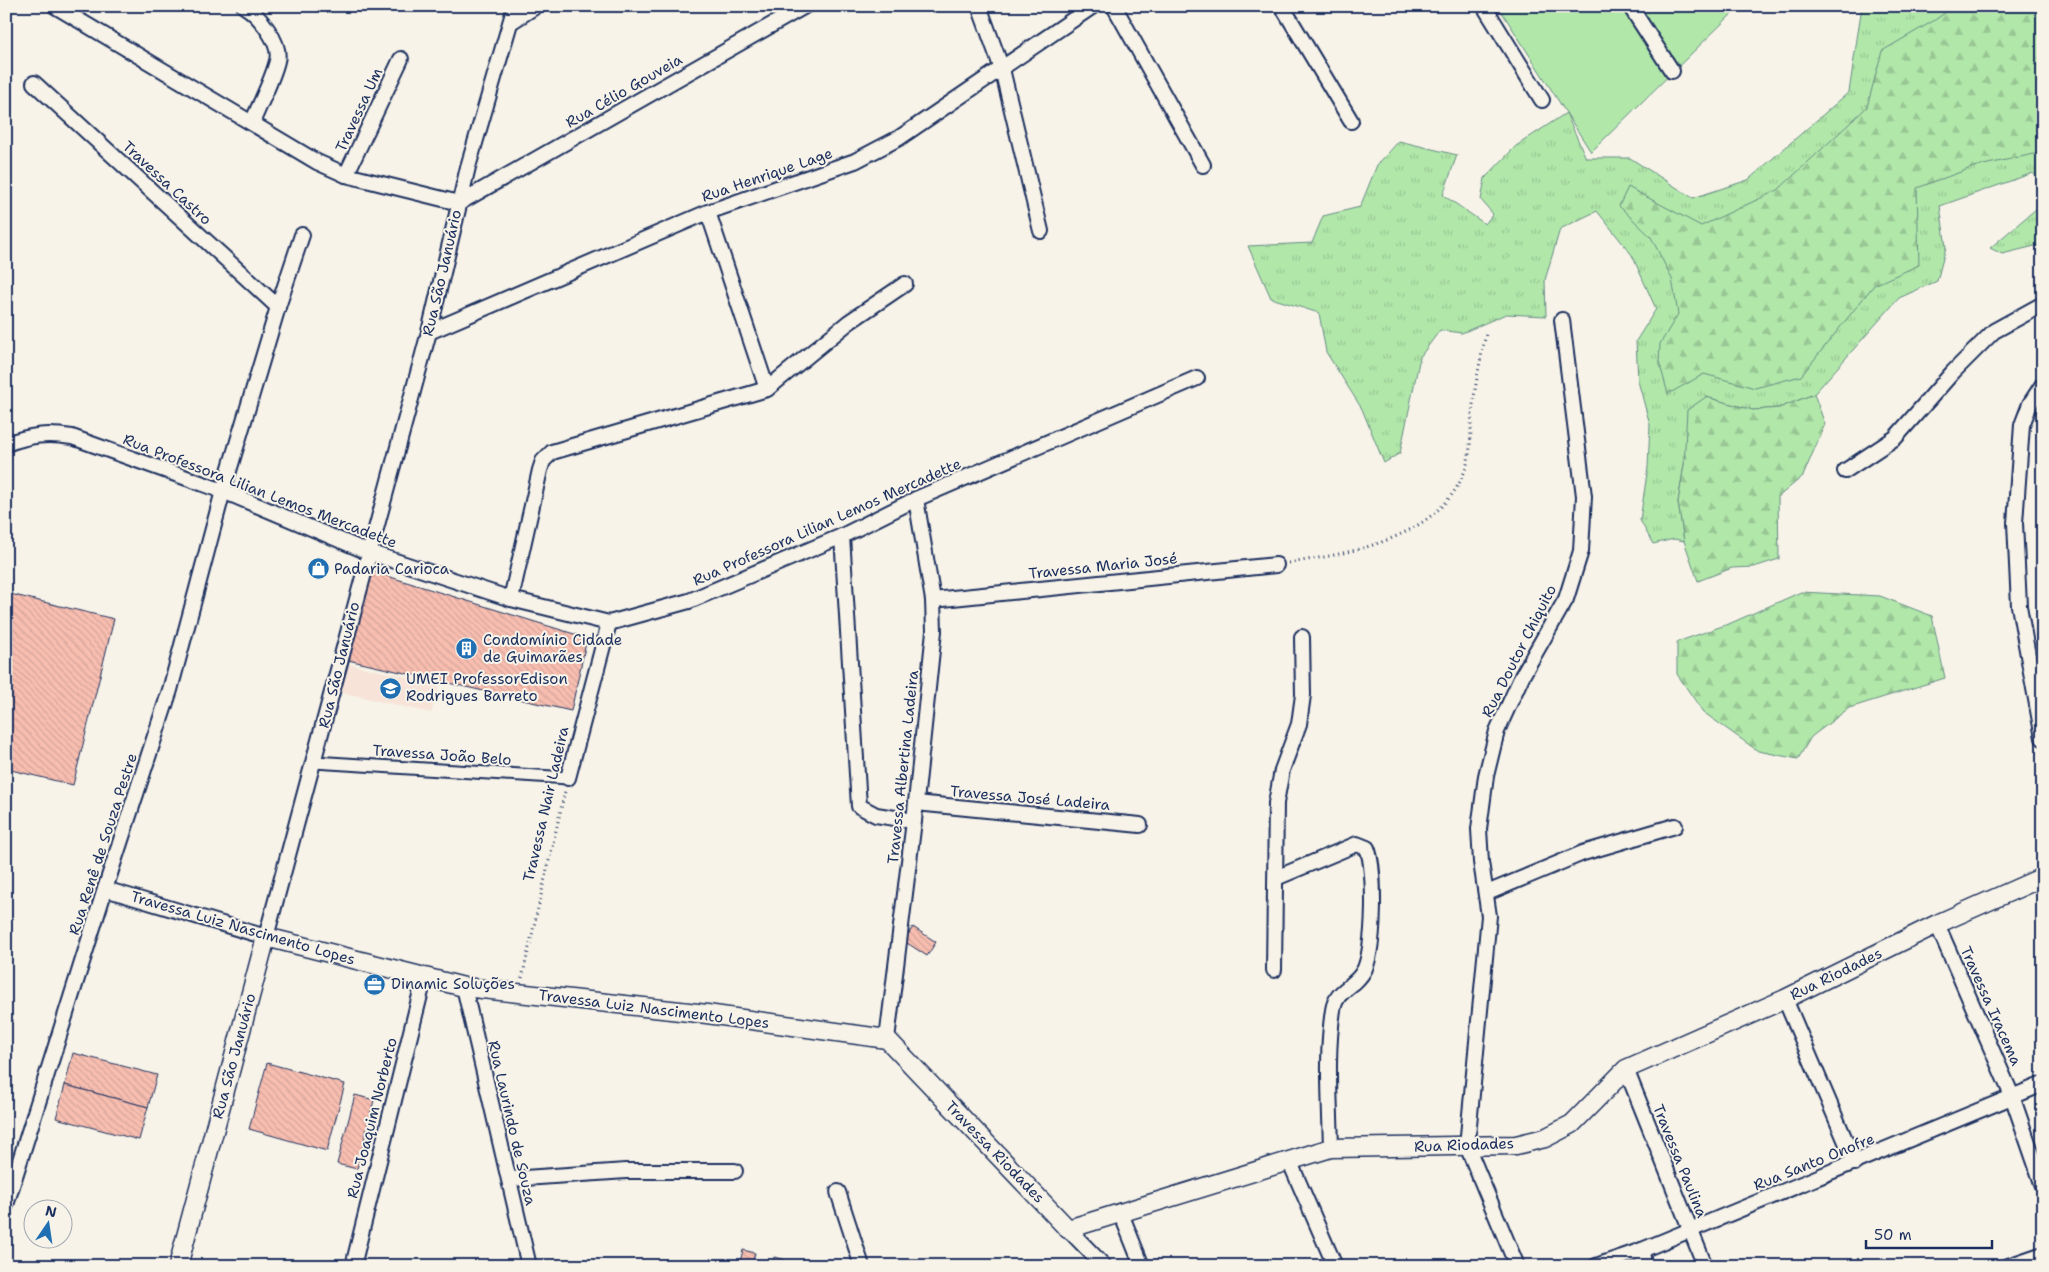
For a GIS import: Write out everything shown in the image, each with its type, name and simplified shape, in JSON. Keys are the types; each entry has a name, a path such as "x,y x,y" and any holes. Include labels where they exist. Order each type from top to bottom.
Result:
{"street":[{"path":"55,6 318,162 346,175 459,203"},
{"path":"244,6 254,12 272,37 278,59 252,122"},
{"name":"Rua São Januário","path":"178,1266 314,762 368,552 429,332 459,203 515,6"},
{"path":"511,22 536,6"},
{"name":"Rua Célio Gouveia","path":"459,203 805,6"},
{"path":"979,6 1002,69 1041,231"},
{"name":"Rua Henrique Lage","path":"429,332 708,212 855,161 899,138 1093,6"},
{"path":"1114,6 1203,165"},
{"path":"1282,6 1351,121"},
{"path":"1484,6 1542,100"},
{"path":"1630,6 1672,71"},
{"name":"Travessa Um","path":"346,175 400,59"},
{"name":"Travessa Castro","path":"34,83 278,307"},
{"path":"708,212 767,389"},
{"name":"Rua Renê de Souza Pestre","path":"6,1205 104,888 170,690 223,491 278,307 302,235"},
{"path":"511,599 540,470 543,461 552,452 767,389 848,322 905,284"},
{"path":"1845,472 1895,438 1953,372 1994,330 2043,304"},
{"name":"Rua Doutor Chiquito","path":"1467,1146 1489,916 1481,862 1479,829 1486,776 1497,731 1522,676 1566,599 1581,551 1584,496 1562,320"},
{"name":"Rua Professora Lilian Lemos Mercadette","path":"6,444 29,436 56,434 72,437 223,491 368,552 511,599 609,623 689,601 842,536 916,499 1198,378"},
{"path":"2043,384 2030,404 2022,425 2015,523 2019,606 2043,738"},
{"name":"Travessa Albertina Ladeira","path":"887,1039 914,821 934,631 933,600 916,499"},
{"path":"842,536 859,806 876,814 914,821"},
{"name":"Travessa Maria José","path":"933,600 1276,565"},
{"name":"Travessa Nair Ladeira","path":"568,778 609,623"},
{"path":"1274,970 1276,803 1282,770 1299,724 1303,695 1302,637"},
{"name":"Travessa João Belo","path":"314,762 568,778"},
{"name":"Travessa José Ladeira","path":"916,803 1140,824"},
{"path":"1487,893 1583,852 1675,826"},
{"path":"1276,878 1357,844 1367,848 1371,856 1374,874 1373,914 1367,962 1363,972 1341,991 1333,1009 1329,1065 1331,1148"},
{"name":"Rua Riodades","path":"1068,1229 1331,1148 1516,1145 1545,1138 1572,1124 1626,1069 1785,999 1937,924 2043,877"},
{"name":"Travessa Luiz Nascimento Lopes","path":"104,888 266,937 464,987 707,1014 887,1039"},
{"name":"Travessa Iracema","path":"1937,924 2012,1096 2043,1186"},
{"name":"Rua Joaquim Norberto","path":"353,1266 424,978"},
{"name":"Rua Laurindo de Souza","path":"464,987 529,1266"},
{"path":"1785,999 1855,1163"},
{"name":"Travessa Riodades","path":"887,1039 1104,1266"},
{"name":"Travessa Paulina","path":"1626,1069 1705,1266"},
{"name":"Rua Santo Onofre","path":"1596,1266 1642,1250 2043,1084"},
{"path":"1467,1146 1517,1266"},
{"path":"1289,1160 1335,1266"},
{"path":"510,1179 626,1171 735,1171"},
{"path":"838,1192 862,1266"},
{"path":"1120,1212 1142,1266"},
{"path":"1642,1250 1644,1266"},
{"path":"2008,1266 2043,1254"}],"path":[{"path":"1276,565 1336,556 1372,545 1405,532 1436,513 1452,496 1465,472 1471,445 1472,414 1479,362 1486,334"},
{"name":"Travessa Nair Ladeira","path":"519,993 568,778"}],"shaded area":[{"name":"UMEI ProfessorEdison Rodrigues Barreto","path":"347,664 440,684 431,713 340,692"}],"green space":[{"path":"1498,6 1740,6 1591,152"},
{"path":"1862,6 2043,6 2043,184 2033,173 1940,206 1946,247 1937,281 1899,298 1814,394 1779,408 1753,410 1706,397 1684,465 1678,502 1684,541 1674,539 1653,544 1640,520 1648,467 1650,425 1638,381 1636,341 1656,309 1632,255 1597,211 1560,229 1545,280 1546,316 1506,314 1462,333 1440,330 1420,357 1400,453 1384,463 1362,409 1326,352 1319,313 1271,298 1248,246 1312,243 1323,216 1360,207 1377,165 1399,141 1457,155 1443,195 1485,224 1493,214 1481,200 1485,178 1516,146 1566,113 1586,158 1630,158 1693,198 1748,180 1849,92"},
{"path":"1954,6 2043,6 2043,152 1974,167 1917,188 1919,265 1874,285 1801,376 1755,388 1704,374 1668,394 1659,361 1660,344 1678,314 1672,279 1651,237 1619,206 1628,187 1701,226 1778,190 1867,107 1882,51 1935,20"},
{"path":"2043,203 2043,244 2002,254 1990,248"},
{"path":"1814,394 1825,424 1803,476 1778,497 1779,559 1754,567 1732,568 1698,581 1684,541 1678,502 1684,465 1687,410 1706,397 1753,410 1779,408"},
{"path":"1801,592 1880,596 1932,616 1945,678 1849,708 1811,737 1798,759 1758,751 1703,712 1677,674 1677,642 1731,623"}],"building":[{"name":"Condomínio Cidade de Guimarães","path":"371,571 587,638 571,711 348,660"},
{"path":"6,593 114,619 73,785 11,770 6,767"},
{"path":"913,927 936,942 927,956 904,941"},
{"path":"73,1053 157,1075 148,1107 65,1085"},
{"path":"267,1063 345,1084 327,1151 249,1129"},
{"path":"65,1085 148,1107 139,1140 56,1118"},
{"path":"355,1095 374,1100 357,1169 337,1164"},
{"path":"743,1250 755,1253 753,1261 772,1265 774,1257 783,1259 781,1266 739,1266"}],"place":[{"name":"Padaria Carioca","path":"318,569"},
{"name":"Condomínio Cidade de Guimarães","path":"467,649"},
{"name":"UMEI ProfessorEdison Rodrigues Barreto","path":"390,688"},
{"name":"Dinamic Soluções","path":"375,984"}]}
